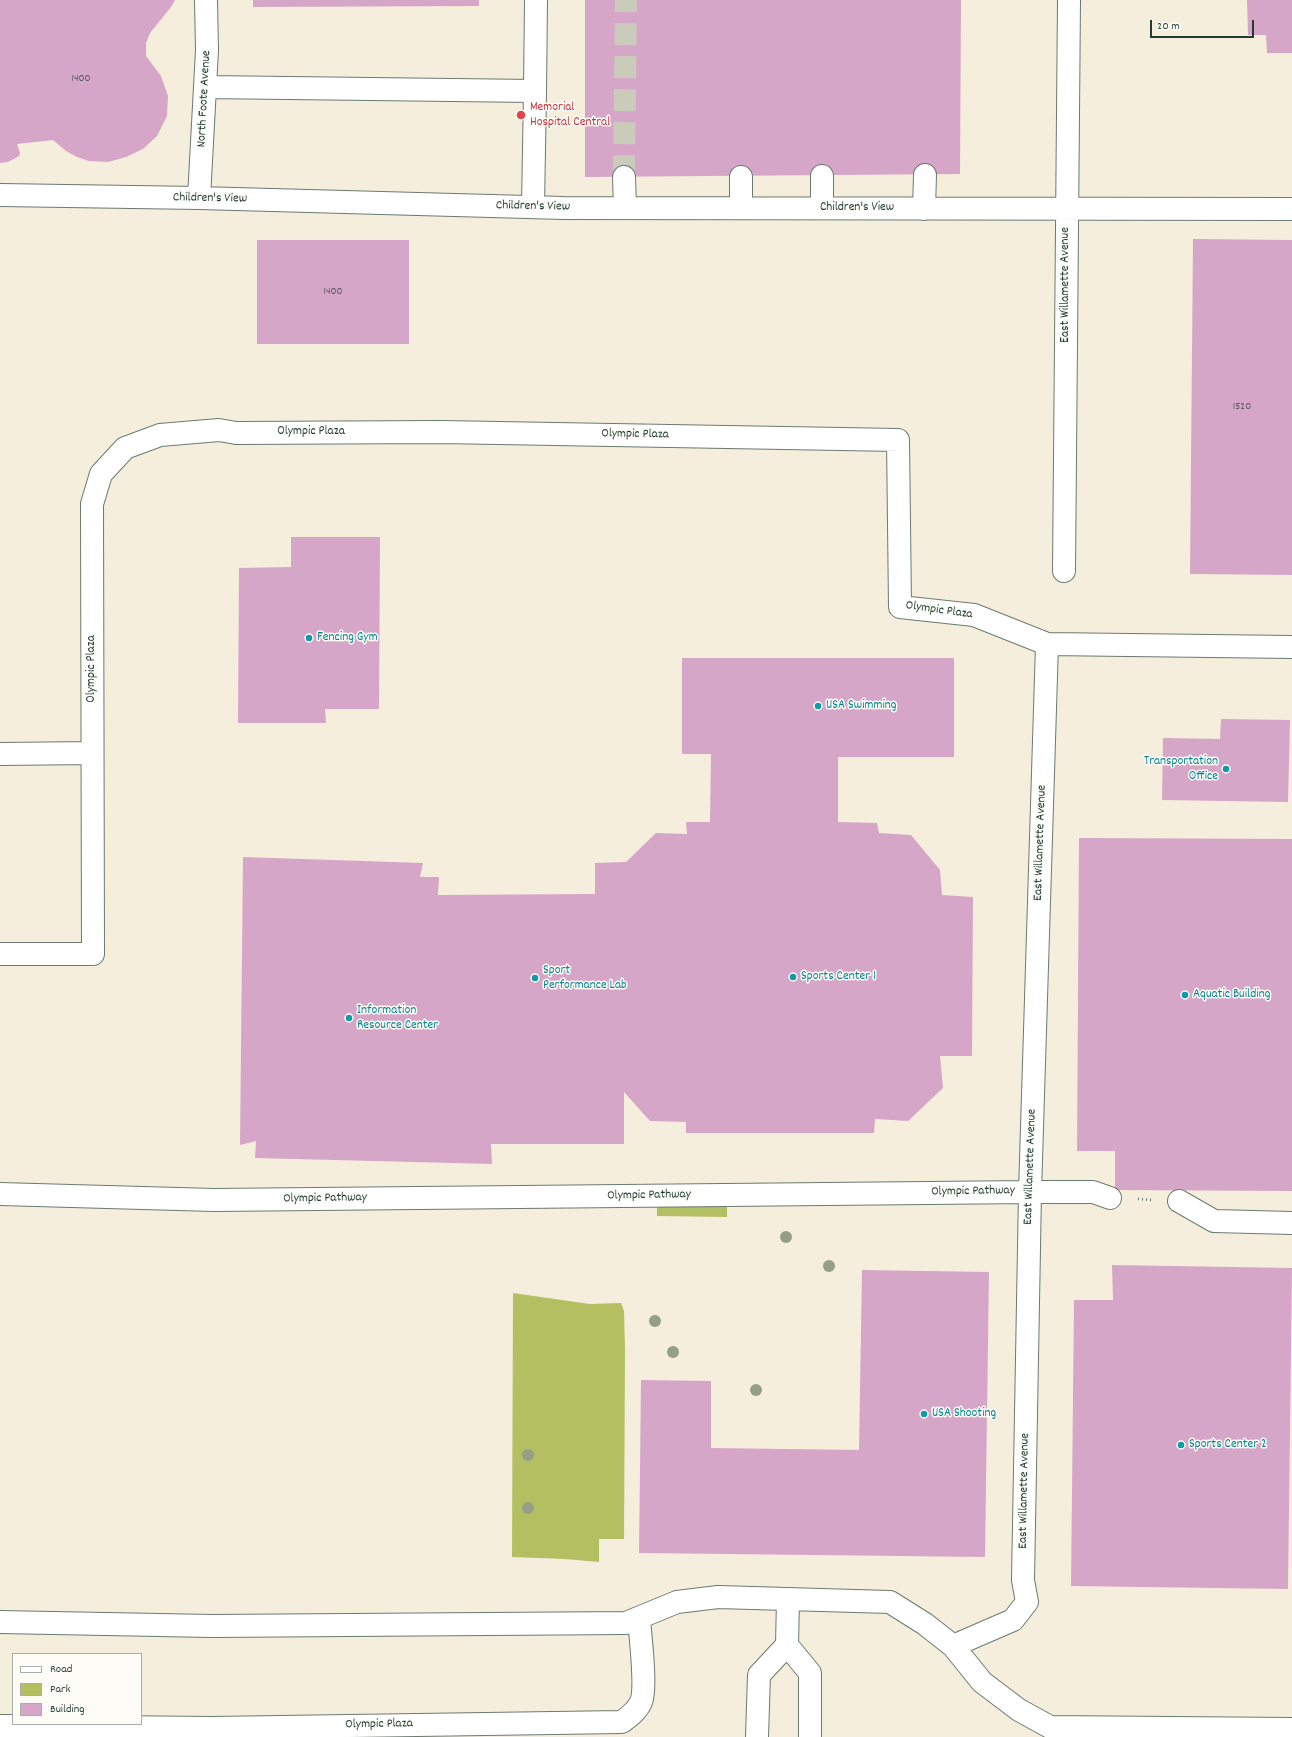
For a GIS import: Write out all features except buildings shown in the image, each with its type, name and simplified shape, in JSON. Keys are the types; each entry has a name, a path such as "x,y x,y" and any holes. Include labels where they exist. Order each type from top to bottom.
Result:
{"street":[{"name":"North Foote Avenue","path":"199,198 208,50 206,0"},
{"path":"533,207 536,0"},
{"name":"East Willamette Avenue","path":"1064,571 1069,0"},
{"path":"206,88 535,91"},
{"path":"924,175 924,208"},
{"path":"822,176 822,208"},
{"path":"624,177 625,208"},
{"path":"741,177 741,208"},
{"name":"Children's View","path":"0,195 625,208 1292,209"},
{"name":"Olympic Plaza","path":"0,954 93,954 92,504 101,474 125,448 160,435 219,430 236,433 441,432 898,440 900,607 974,615 1047,644 1292,647"},
{"name":"East Willamette Avenue","path":"953,1646 1013,1620 1027,1602 1023,1580 1030,1192 1047,644"},
{"path":"0,754 92,752"},
{"name":"Olympic Pathway","path":"0,1194 214,1200 1093,1192 1110,1198"},
{"path":"1179,1201 1214,1221 1292,1223"},
{"path":"0,1622 212,1626 626,1623 677,1602 718,1597 890,1602 925,1624 953,1646 982,1682 1019,1710 1050,1726 1292,1729"},
{"path":"788,1599 787,1645 810,1673 810,1737"},
{"name":"Olympic Plaza","path":"0,1726 212,1728 622,1722 633,1714 642,1701 643,1676 639,1618"},
{"path":"757,1737 759,1675 787,1645"}],"path":[{"path":"1110,1198 1179,1201"}],"green space":[{"path":"727,1184 727,1217 657,1216 657,1185"},
{"path":"513,1293 590,1304 621,1303 624,1311 624,1539 599,1539 599,1562 512,1557"}],"tunnel":[{"path":"624,177 626,0"}],"place":[{"name":"Memorial Hospital Central","path":"521,115"},
{"name":"Fencing Gym","path":"309,638"},
{"name":"USA Swimming","path":"818,706"},
{"name":"Transportation Office","path":"1226,769"},
{"name":"Sports Center 1","path":"793,977"},
{"name":"Sport Performance Lab","path":"535,978"},
{"name":"Aquatic Building","path":"1185,995"},
{"name":"Information Resource Center","path":"349,1018"},
{"name":"USA Shooting","path":"924,1414"},
{"name":"Sports Center 2","path":"1181,1445"}]}
